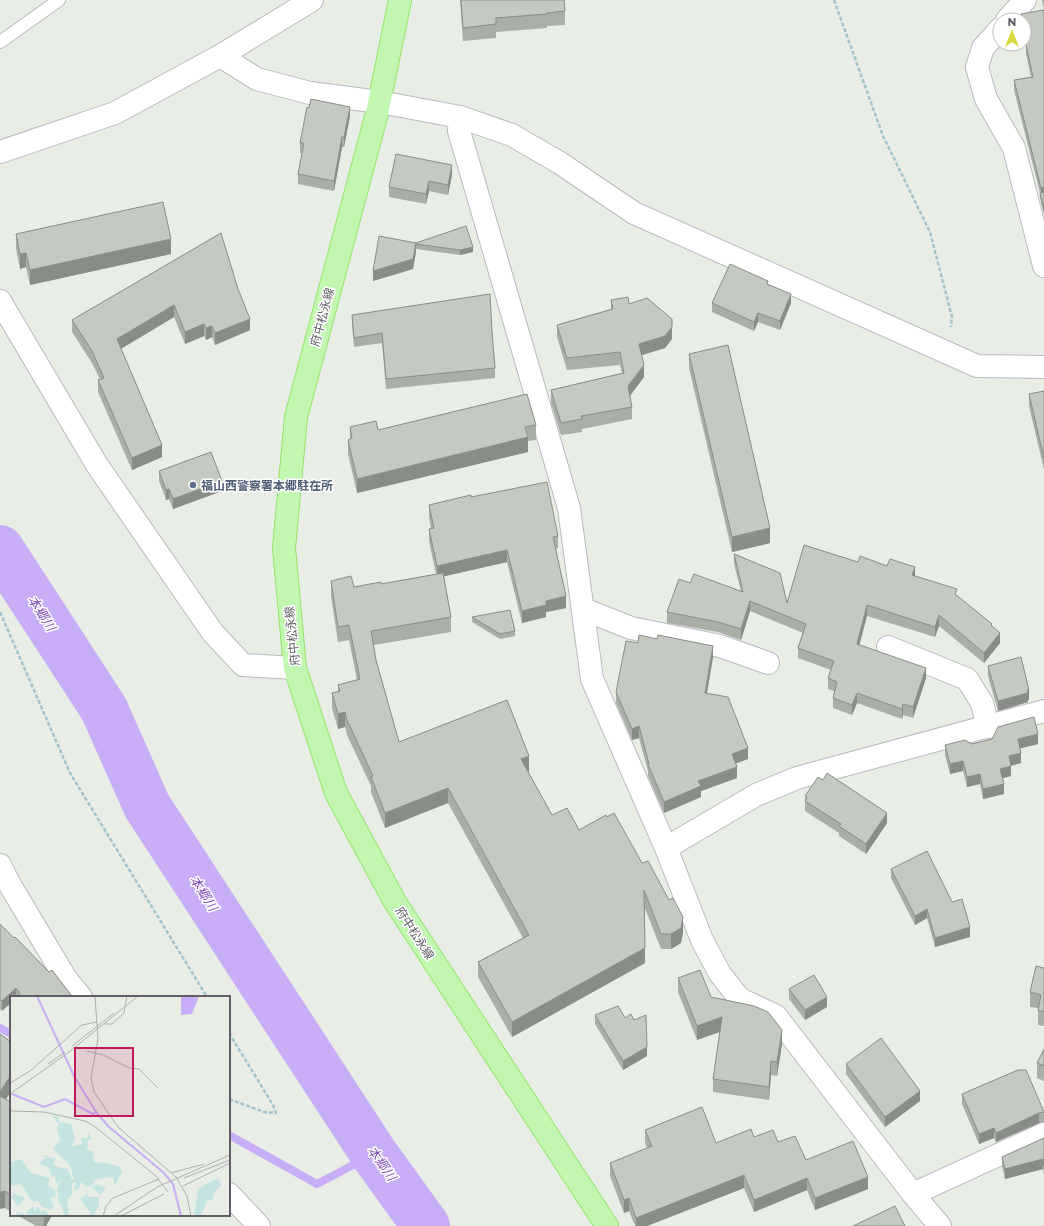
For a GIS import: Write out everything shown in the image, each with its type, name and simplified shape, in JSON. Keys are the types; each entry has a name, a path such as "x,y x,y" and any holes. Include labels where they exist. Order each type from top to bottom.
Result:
{"main road":[{"name":"府中松永線","path":"400,0 380,102 296,417 284,548 295,668 336,793 395,902 607,1226"}],"street":[{"path":"0,152 115,113 220,56 312,0"},
{"path":"1014,12 1025,0"},
{"path":"992,37 983,48 977,67 986,99 1014,148 1044,266"},
{"path":"220,56 257,79 310,93 380,102 460,117 512,134 560,163 634,213 947,353 977,366 1044,367"},
{"path":"460,117 459,131 569,508 592,679 666,848 702,940 720,974 740,999 776,1016 913,1194 940,1226"},
{"path":"0,301 96,465 213,633 243,665 295,668"},
{"path":"583,610 631,628 720,646 768,663"},
{"path":"888,647 967,679 982,703 988,727"},
{"path":"666,848 756,795 796,778 1044,711"},
{"path":"0,865 10,885 66,979 80,996"},
{"path":"913,1194 1044,1134"},
{"path":"230,1195 258,1226"}],"lane":[{"path":"0,42 59,0"}],"path":[{"path":"834,0 883,136 930,232 952,317 947,353"},
{"path":"0,612 70,773 206,996"},
{"path":"230,1035 273,1105 276,1113 264,1112 230,1099"}],"building":[{"path":"461,0 564,0 565,11 496,18 496,24 463,28"},
{"path":"1044,10 1044,187 1041,188 1014,80 1033,77 1028,52 1032,52 1032,12"},
{"path":"311,99 350,107 344,137 342,137 334,181 298,174 304,143 300,143 307,107 309,108"},
{"path":"396,154 452,165 448,185 429,181 426,194 389,187"},
{"path":"1044,192 1044,210 1040,193"},
{"path":"163,202 171,239 30,270 26,253 20,254 16,234"},
{"path":"466,226 473,247 460,250 416,244 416,243"},
{"path":"221,233 238,289 250,319 215,333 212,326 206,328 204,324 185,332 174,305 117,339 162,445 132,458 98,380 104,378 92,351 72,320"},
{"path":"379,236 416,243 413,259 373,271"},
{"path":"730,264 768,281 767,284 791,294 780,321 758,313 754,322 712,303"},
{"path":"490,294 495,368 386,379 382,333 354,338 352,315"},
{"path":"628,297 629,304 647,298 672,319 672,327 665,336 639,344 644,365 628,386 632,407 581,416 582,419 561,423 551,390 624,373 620,352 567,358 557,325 613,309 611,300"},
{"path":"728,345 770,528 732,537 689,354"},
{"path":"1044,391 1044,458 1029,394"},
{"path":"527,394 536,425 525,427 528,437 357,479 348,440 352,438 350,427 376,421 378,430"},
{"name":"福山西警察署本郷駐在所","path":"211,452 222,481 173,499 169,489 166,490 159,471"},
{"path":"547,482 558,536 553,537 566,596 546,601 546,605 522,611 507,550 437,566 429,529 434,528 429,505 471,495 471,497"},
{"path":"804,545 858,562 860,556 887,566 890,559 915,567 912,575 957,589 955,594 992,624 991,625 1000,633 984,653 939,615 935,627 867,605 857,644 926,668 913,707 903,704 902,709 857,693 852,705 833,698 837,682 828,678 834,661 798,648 806,624 750,601 741,629 718,622 667,612 679,579 690,583 694,574 743,592 734,554 780,573 787,603"},
{"path":"443,573 451,617 371,631 376,660 399,742 507,700 529,756 521,759 552,815 567,808 579,830 606,815 607,817 614,813 642,863 648,861 669,900 673,898 683,917 681,928 671,934 661,934 644,890 645,948 512,1022 478,962 529,935 448,788 385,813 371,777 373,776 347,720 345,712 338,714 332,693 340,691 338,685 360,679 349,625 338,627 331,581 351,576 354,587 381,582 381,584"},
{"path":"510,610 515,631 500,634 472,617"},
{"path":"639,635 657,639 658,635 713,646 705,693 728,697 748,748 732,754 737,767 698,781 701,786 664,802 648,764 639,726 632,729 616,692 626,641 638,643"},
{"path":"1021,657 1029,690 1027,690 1028,693 998,701 988,666"},
{"path":"1034,717 1038,734 1018,739 1021,753 1009,756 1011,766 1000,769 1004,784 983,789 980,774 967,777 963,761 950,764 945,745 965,740 972,744 992,739 998,727"},
{"path":"827,773 887,813 866,844 839,826 841,824 805,801 807,798 805,796 818,777 823,780"},
{"path":"927,851 952,902 962,899 970,927 935,938 927,909 915,916 891,869"},
{"path":"0,924 14,938 15,937 49,972 52,970 72,996 21,996 16,988 2,1001 0,999"},
{"path":"1036,966 1044,968 1044,1012 1038,1010 1041,995 1030,992"},
{"path":"700,970 711,997 754,1006 768,1012 782,1030 777,1062 771,1061 769,1087 713,1079 722,1017 697,1026 678,978"},
{"path":"814,975 827,997 805,1010 789,989"},
{"path":"618,1006 625,1018 631,1014 634,1020 646,1015 647,1047 623,1061 595,1015"},
{"path":"0,1034 10,1041 10,1077 0,1092"},
{"path":"881,1038 920,1091 885,1117 846,1064"},
{"path":"1044,1049 1044,1066 1037,1063"},
{"path":"1018,1070 1026,1070 1044,1112 996,1133 994,1128 979,1134 962,1094"},
{"path":"0,1096 10,1101 10,1194 5,1191 0,1192"},
{"path":"702,1107 716,1143 751,1129 754,1137 773,1130 778,1142 795,1136 806,1160 853,1141 868,1177 815,1198 807,1178 754,1200 744,1175 636,1218 629,1198 624,1200 610,1163 652,1146 645,1130"},
{"path":"1044,1138 1044,1166 1043,1159 1005,1169 1002,1157"},
{"path":"895,1206 905,1226 853,1226"}],"waterway":[{"name":"本郷川","path":"0,549 104,709 147,806 374,1154 426,1226"},
{"path":"0,1028 10,1033"},
{"path":"230,1136 317,1184 374,1154"}],"place":[{"name":"福山西警察署本郷駐在所","path":"193,485"}]}
